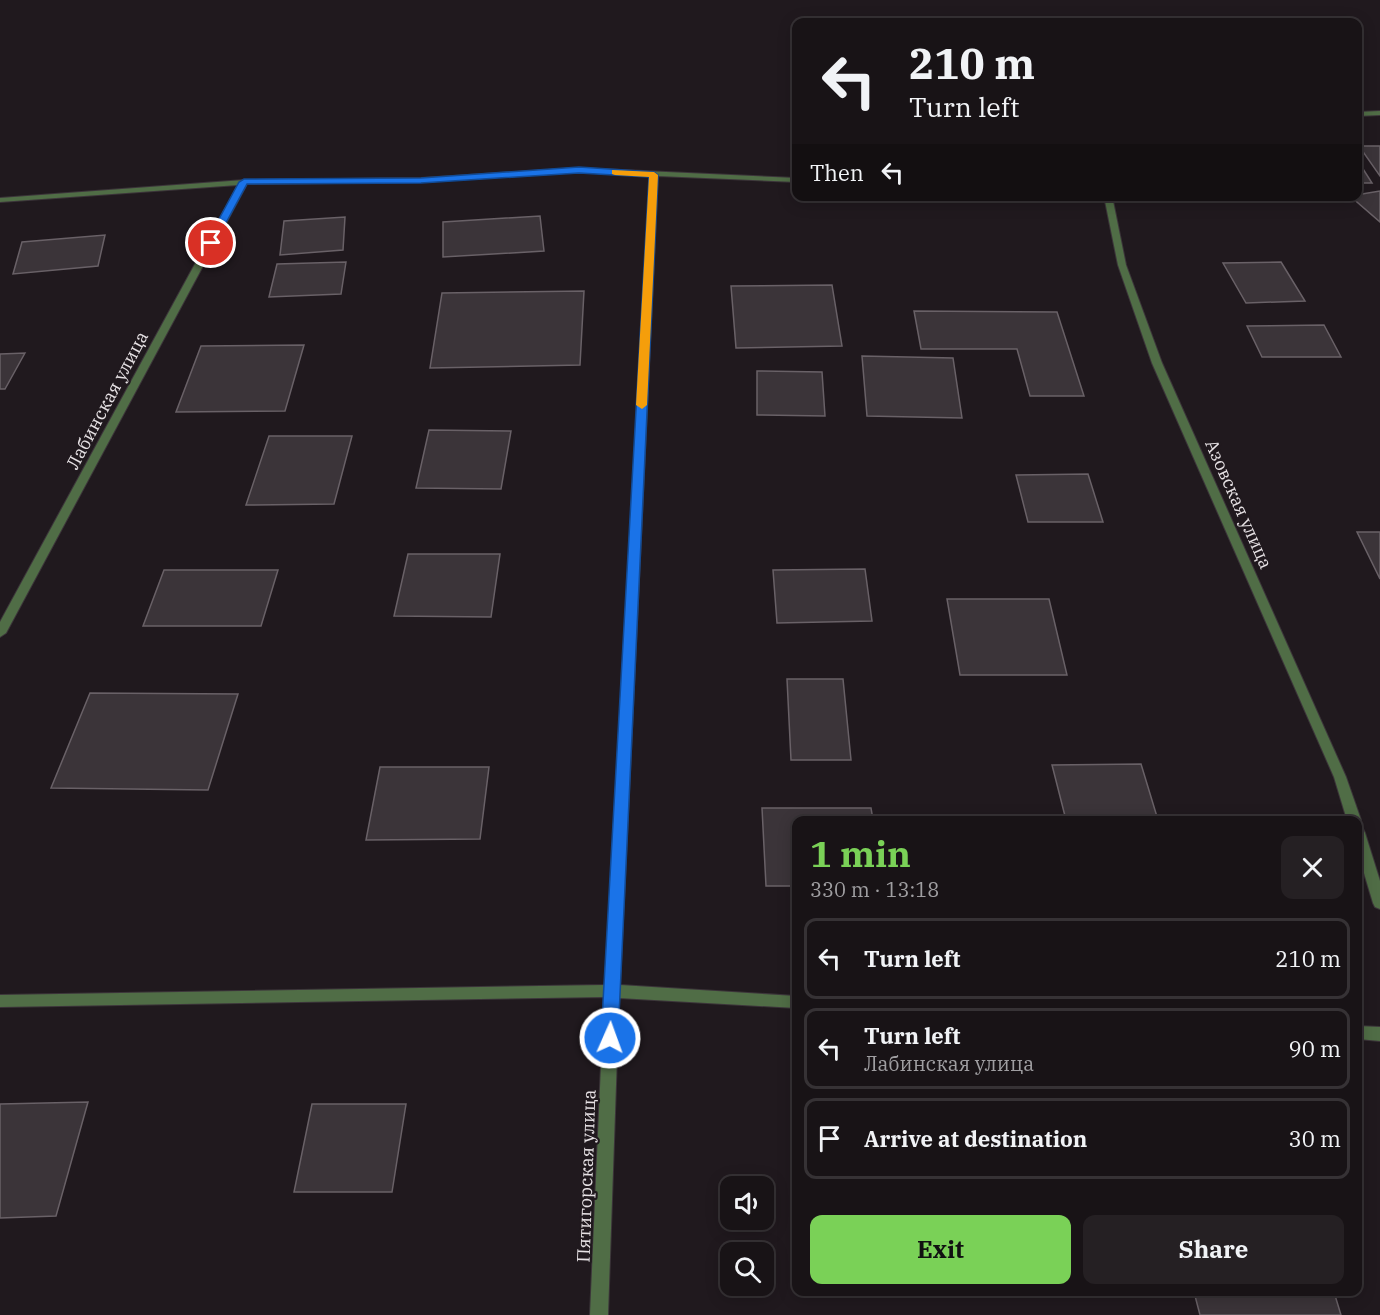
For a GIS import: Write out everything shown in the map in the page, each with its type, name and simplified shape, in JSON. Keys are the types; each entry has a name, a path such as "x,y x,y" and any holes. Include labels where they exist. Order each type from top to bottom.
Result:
{"street":[{"path":"1362,114 1380,113"},
{"path":"0,200 244,182 421,180 579,170 792,180"},
{"name":"Пятигорская улица","path":"599,1315 612,992 654,175"},
{"name":"Лабинская улица","path":"0,633 244,182"},
{"name":"Азовская улица","path":"1109,201 1122,265 1157,363 1340,777 1353,816"},
{"path":"1362,846 1380,903"},
{"path":"0,1000 612,992 792,1002"},
{"path":"1362,1033 1380,1034"}],"building":[{"path":"1362,146 1380,146 1380,176 1362,150"},
{"path":"1362,167 1372,183 1362,183"},
{"path":"1380,191 1380,222 1356,201 1362,201 1362,194"},
{"path":"540,216 544,251 443,257 443,222"},
{"path":"345,217 343,250 280,255 284,221"},
{"path":"105,235 98,266 13,274 22,242"},
{"path":"346,262 341,294 269,297 277,264"},
{"path":"1281,262 1305,301 1246,303 1223,263"},
{"path":"832,285 842,346 736,348 731,286"},
{"path":"584,291 580,365 430,368 442,293"},
{"path":"914,311 1057,312 1084,396 1030,396 1017,349 921,349"},
{"path":"1324,325 1341,357 1262,357 1247,326"},
{"path":"304,345 285,411 176,412 201,346"},
{"path":"25,353 5,389 0,389 0,354"},
{"path":"862,356 953,358 962,418 867,416"},
{"path":"757,371 822,372 825,416 757,415"},
{"path":"429,430 511,431 501,489 416,488"},
{"path":"269,436 352,436 334,504 246,505"},
{"path":"1088,474 1103,522 1028,522 1016,475"},
{"path":"1357,532 1380,532 1380,579"},
{"path":"408,554 500,554 491,617 394,616"},
{"path":"865,569 872,621 777,623 773,570"},
{"path":"164,570 278,570 261,626 143,626"},
{"path":"947,599 1049,599 1067,675 960,675"},
{"path":"787,679 843,679 851,760 791,760"},
{"path":"90,693 238,694 208,790 51,788"},
{"path":"1141,764 1157,816 1065,816 1052,765"},
{"path":"380,767 489,767 480,839 366,840"},
{"path":"762,808 871,808 872,816 792,816 792,886 766,886"},
{"path":"88,1102 56,1216 0,1218 0,1104"},
{"path":"312,1104 406,1104 392,1192 294,1192"},
{"path":"1195,1296 1335,1296 1341,1315 1200,1315"}],"slow traffic":[{"path":"615,172 654,175 642,405"}],"route":[{"path":"211,243 244,182 421,180 516,176 579,170 654,175 610,1038"}]}
